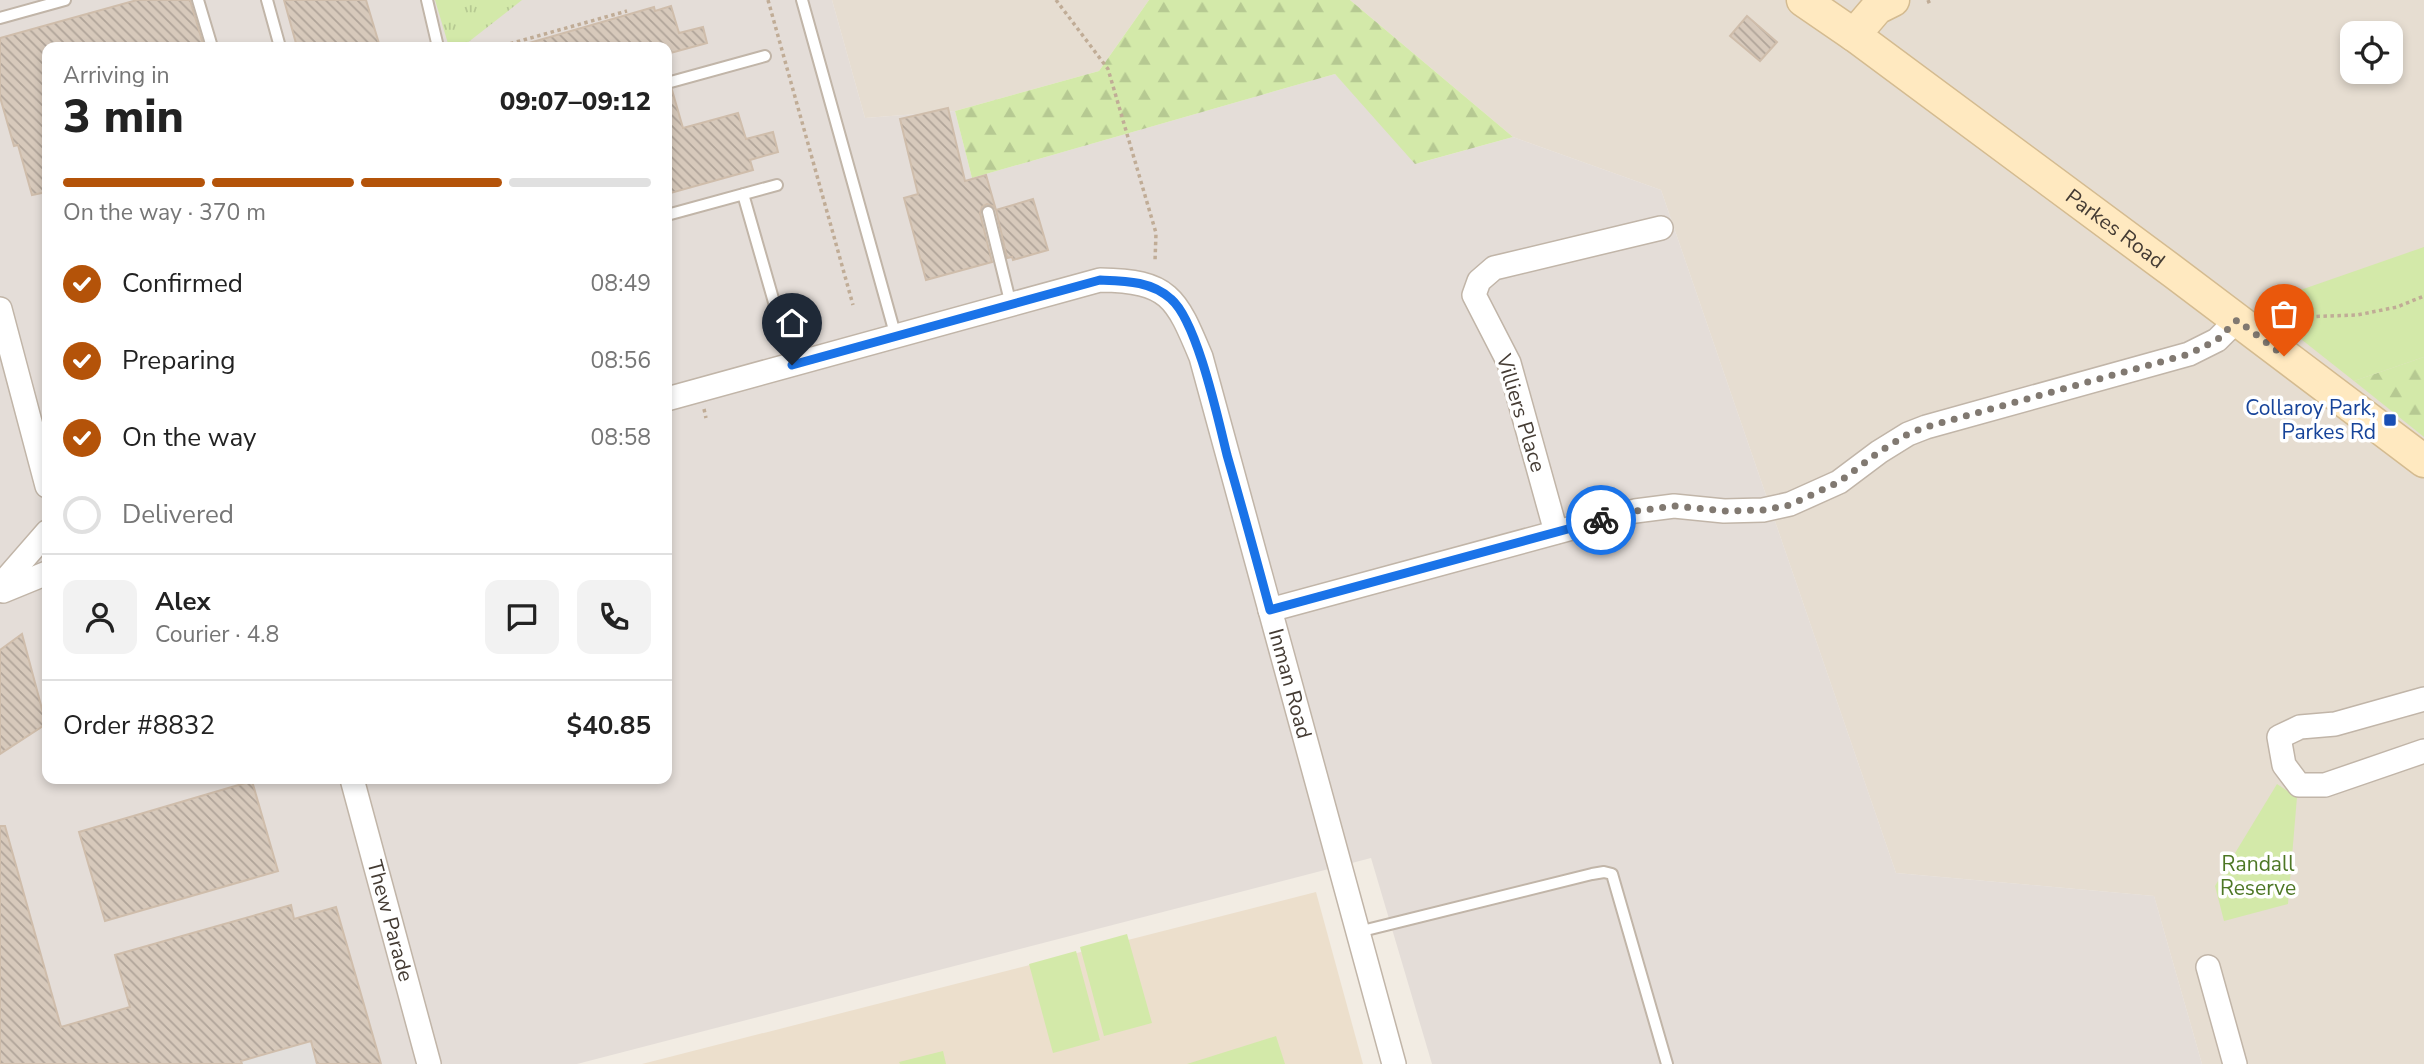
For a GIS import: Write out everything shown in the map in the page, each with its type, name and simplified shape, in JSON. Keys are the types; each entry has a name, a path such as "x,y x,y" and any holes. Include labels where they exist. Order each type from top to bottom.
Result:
{"street":[{"name":"Parkes Road","path":"1803,0 1854,35 2424,461"},
{"path":"1854,35 1877,8 1893,0"},
{"name":"Villiers Place","path":"1556,532 1509,363 1474,295 1479,281 1494,268 1661,228"},
{"name":"Inman Road","path":"672,398 1100,280 1133,281 1154,288 1172,299 1184,316 1200,357 1394,1064"},
{"path":"1,316 42,468"},
{"path":"1270,610 1636,511 1674,506 1724,511 1763,510 1790,505 1839,482 1908,434 1952,419 2189,354 2217,340 2237,320"},
{"path":"0,586 42,538"},
{"path":"0,592 42,575"},
{"path":"2424,699 2335,724 2300,727 2279,737 2284,765 2299,785 2325,785 2424,751"},
{"name":"Thew Parade","path":"353,784 429,1064"},
{"path":"2208,967 2235,1064"}],"lane":[{"path":"0,18 65,0"},
{"path":"198,0 211,42"},
{"path":"267,0 279,42"},
{"path":"427,0 437,42"},
{"path":"802,0 895,337"},
{"path":"672,82 765,55"},
{"path":"672,214 777,186"},
{"path":"743,194 792,365"},
{"path":"988,212 1010,305"},
{"path":"1358,932 1592,874 1612,874 1667,1064"}],"path":[{"path":"768,0 853,305"},
{"path":"1056,0 1108,69 1156,233 1155,261"},
{"path":"516,42 627,11"},
{"path":"2280,327 2304,317 2357,315 2397,307 2424,296"}],"shaded area":[{"path":"0,0 832,0 865,118 955,111 972,178 1335,74 1419,163 1513,137 1661,190 1896,873 2154,896 2202,1064 1432,1064 1371,858 577,1064 0,1064"},
{"path":"832,0 1149,0 1099,71 955,111 865,118"},
{"path":"1350,0 2424,0 2424,1064 2202,1064 2154,896 1896,873 1661,190 1513,137"},
{"path":"1316,892 1363,1064 642,1064"},
{"path":"311,1041 317,1064 242,1064 241,1061"}],"green space":[{"path":"435,0 522,0 468,42 448,42"},
{"path":"1149,0 1350,0 1513,137 1415,164 1335,74 972,178 955,111 1099,71"},
{"path":"2424,247 2424,357 2354,381 2268,313 2289,294"},
{"path":"2424,357 2424,437 2354,381"},
{"name":"Randall Reserve","path":"2277,784 2297,797 2288,904 2224,921 2215,886"},
{"path":"1127,934 1152,1023 1104,1036 1080,947"},
{"path":"1076,951 1100,1040 1053,1053 1029,964"},
{"path":"1276,1036 1285,1064 1187,1064"},
{"path":"943,1051 946,1064 899,1062"}],"building":[{"path":"137,0 190,0 203,42 42,42 42,193 32,195 18,145 14,146 0,97 0,38"},
{"path":"284,0 366,0 379,42 296,42"},
{"path":"671,6 679,33 703,27 707,43 672,53 672,42 532,42 654,7 655,11"},
{"path":"1747,16 1777,42 1760,61 1730,36"},
{"path":"672,90 683,128 738,113 746,139 773,132 778,152 750,160 753,170 672,193"},
{"path":"948,108 965,181 986,175 996,210 987,204 982,207 980,213 992,262 926,280 904,198 918,194 900,119"},
{"path":"1033,199 1048,250 1013,260 1012,257 1007,258 996,210"},
{"path":"22,634 42,709 42,727 0,754 0,650"},
{"path":"242,784 253,784 278,871 105,921 79,832"},
{"path":"0,826 5,826 61,1027 130,1007 115,955 291,905 294,919 336,907 381,1064 317,1064 311,1041 241,1061 242,1064 0,1064"}],"way so far":[{"path":"1601,520 1636,511 1674,506 1724,511 1763,510 1790,505 1839,482 1908,434 1952,419 2189,354 2217,340 2237,320 2284,356"}],"place":[{"name":"Collaroy Park, Parkes Rd","path":"2390,420"}],"route":[{"path":"792,365 1100,280 1133,281 1154,288 1172,299 1184,316 1200,357 1270,610 1601,520"}]}
